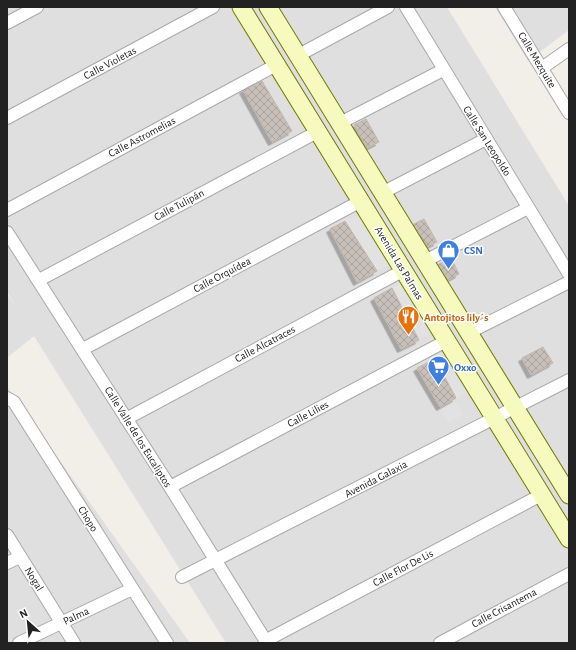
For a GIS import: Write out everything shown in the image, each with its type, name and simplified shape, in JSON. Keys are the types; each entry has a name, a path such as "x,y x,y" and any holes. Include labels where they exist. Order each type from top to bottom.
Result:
{"street":[{"path":"7,23 37,7"},
{"name":"Calle Violetas","path":"7,118 213,7"},
{"name":"Avenida Las Palmas","path":"242,7 276,65 319,131 404,270 494,420 569,539"},
{"name":"Avenida Las Palmas","path":"268,7 468,333 515,408 567,486"},
{"path":"297,56 388,7"},
{"name":"Calle San Leopoldo","path":"406,7 443,70 569,274"},
{"name":"Calle Mezquite","path":"504,7 569,112"},
{"path":"542,68 569,49"},
{"name":"Calle Astromelias","path":"7,210 276,65"},
{"path":"340,123 443,70"},
{"name":"Calle Tulipán","path":"39,280 319,131"},
{"path":"382,193 486,140"},
{"name":"Calle Orquídea","path":"83,349 361,201"},
{"path":"425,261 528,208"},
{"name":"Calle Valle de los Eucaliptos","path":"7,232 83,349 266,642"},
{"name":"Calle Alcatraces","path":"126,419 404,270"},
{"path":"468,333 569,282"},
{"name":"Calle Lilies","path":"170,487 446,341"},
{"name":"Avenida Galaxia","path":"182,577 494,420 569,380"},
{"name":"Chopo","path":"7,398 14,402 167,643"},
{"name":"Calle Flor De Lis","path":"266,642 541,495"},
{"name":"Nogal","path":"7,535 74,643"},
{"path":"7,563 20,557"},
{"name":"Calle Crisantema","path":"440,643 569,574"},
{"name":"Palma","path":"19,643 132,589"}],"shaded area":[{"path":"7,7 447,7 569,206 569,643 226,643 34,336 7,358 7,294 16,307 7,292"},
{"path":"495,7 569,7 569,30 528,61"},
{"path":"359,214 390,265 377,271 345,221"},
{"path":"402,283 433,332 419,340 392,288"},
{"path":"458,369 470,391 456,398 444,376"},
{"path":"8,388 190,643 7,643"},
{"path":"454,399 463,415 449,423 440,407"}],"building":[{"path":"262,81 292,131 272,142 243,90"},
{"path":"366,119 379,142 367,148 354,125"},
{"path":"424,219 437,242 424,248 412,225"},
{"path":"345,221 377,271 357,282 330,229"},
{"name":"CSN","path":"451,258 459,274 446,281 437,265"},
{"path":"392,288 419,340 401,349 374,298"},
{"path":"543,347 553,363 531,375 522,358"},
{"name":"Oxxo","path":"435,359 456,398 440,407 417,368"}],"place":[{"name":"CSN","path":"448,270"},
{"name":"Antojitos lily´s","path":"409,336"},
{"name":"Oxxo","path":"439,386"}]}
